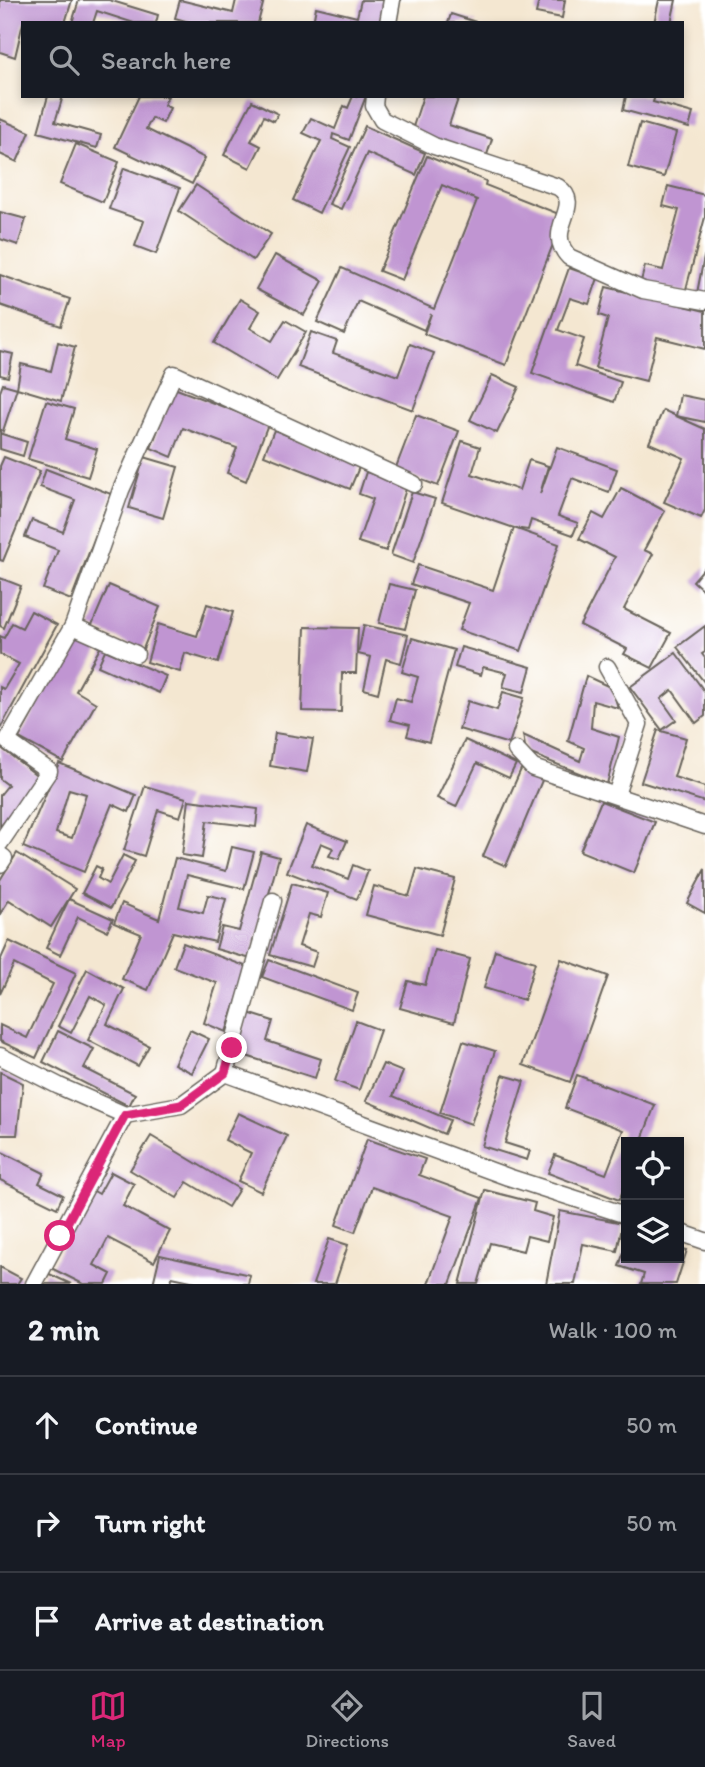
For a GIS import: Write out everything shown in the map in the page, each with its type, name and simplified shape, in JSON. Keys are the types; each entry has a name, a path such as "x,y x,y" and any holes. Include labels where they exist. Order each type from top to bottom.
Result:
{"street":[{"path":"388,21 392,0"},
{"path":"375,98 374,106 382,120 393,126 434,146 558,187 566,193 569,204 560,229 559,241 569,257 643,290 705,301"},
{"path":"0,843 49,771 7,741 73,626 121,490 174,374 414,484"},
{"path":"73,626 136,654"},
{"path":"607,667 639,724 616,795"},
{"path":"516,750 533,768 705,825"},
{"path":"0,855 4,858 0,864"},
{"path":"0,1056 125,1115 181,1105 225,1073 273,901"},
{"path":"225,1073 508,1177 621,1213"},
{"path":"34,1284 125,1115"},
{"path":"684,1234 705,1241"}],"building":[{"path":"0,0 72,0 66,21 21,21 15,57 0,52"},
{"path":"79,0 109,0 158,15 156,21 128,21 97,11 94,21 73,21"},
{"path":"180,0 233,13 236,0 264,0 259,21 186,21 175,18"},
{"path":"361,0 386,0 381,21 313,21 316,7 357,17"},
{"path":"539,0 565,0 562,18 536,13"},
{"path":"659,0 676,0 671,21 654,21"},
{"path":"451,14 473,21 449,21"},
{"path":"47,98 62,98 55,122 101,135 97,148 38,132"},
{"path":"138,98 167,98 164,105 170,108 163,123 152,118 146,129 205,158 192,184 115,147"},
{"path":"352,98 365,98 349,140 333,134 332,139 350,147 319,213 293,200 321,141 303,133 311,118 335,129 344,106 348,108"},
{"path":"422,98 458,98 449,125 492,139 486,158 411,133"},
{"path":"626,98 654,98 653,102 693,113 689,128 623,110"},
{"path":"252,101 278,114 274,121 264,116 251,141 261,146 250,168 224,155"},
{"path":"0,119 30,132 17,162 0,154"},
{"path":"640,123 676,133 664,177 628,167"},
{"path":"365,126 425,153 416,175 367,153 341,209 329,204"},
{"path":"76,144 119,162 103,202 60,184"},
{"path":"427,156 486,181 485,185 564,216 506,365 424,334 431,314 424,330 358,301 344,334 317,322 342,268 434,309 477,200 442,185 402,280 379,271"},
{"path":"124,168 180,188 156,254 135,246 144,221 109,209"},
{"path":"196,185 271,234 253,260 179,211"},
{"path":"668,186 705,195 705,217 685,293 641,281 645,266 663,270 679,210 663,206"},
{"path":"0,212 26,219 18,245 0,239"},
{"path":"275,255 323,281 304,315 256,289"},
{"path":"705,258 705,295 697,293"},
{"path":"569,268 598,278 589,304 570,298 558,330 584,339 575,366 621,382 614,402 532,373"},
{"path":"0,275 70,299 61,326 0,305"},
{"path":"606,287 705,311 705,349 657,337 646,381 595,368 608,318 599,315"},
{"path":"240,299 260,311 250,328 272,341 285,320 306,332 277,380 214,343"},
{"path":"311,332 337,341 333,353 398,376 410,344 434,353 413,410 298,367"},
{"path":"58,342 75,347 61,401 17,388 21,364 51,371"},
{"path":"0,351 13,354 8,377 0,375"},
{"path":"492,375 519,387 497,433 470,420"},
{"path":"3,384 17,388 2,434 27,442 23,456 0,449 0,392"},
{"path":"174,388 268,424 246,481 227,473 237,448 183,428 172,457 151,448"},
{"path":"680,395 705,400 705,422 676,416"},
{"path":"46,401 74,409 65,439 97,449 88,477 28,459"},
{"path":"663,410 705,429 705,510 701,518 664,502 684,458 649,443"},
{"path":"416,415 459,431 438,486 395,470"},
{"path":"274,430 360,465 350,489 264,455"},
{"path":"462,441 480,447 472,474 519,490 529,460 548,466 540,494 557,447 617,469 609,492 572,478 558,516 578,523 573,535 531,520 528,530 514,528 442,503"},
{"path":"4,457 40,471 3,561 0,560 0,466"},
{"path":"144,457 178,467 163,518 129,508"},
{"path":"46,469 111,494 71,600 43,589 58,550 25,537 32,520 63,532 75,500 40,487"},
{"path":"366,472 407,486 386,551 358,542 373,499 359,494"},
{"path":"621,488 665,511 644,550 653,554 624,609 671,633 652,668 624,654 627,649 580,625 615,557 579,539 593,513 604,519"},
{"path":"412,492 435,499 413,563 391,555"},
{"path":"514,528 559,544 521,651 459,630 469,603 411,584 418,565 493,590"},
{"path":"705,567 705,592 693,581"},
{"path":"0,578 21,586 4,628 0,626"},
{"path":"389,584 415,590 405,629 379,623"},
{"path":"109,585 160,607 143,649 91,627"},
{"path":"207,604 233,612 218,663 185,653 180,672 147,662 158,624 197,636"},
{"path":"31,611 57,625 0,729 0,687 4,689 19,664 0,654 0,636 4,638 12,623 22,628"},
{"path":"364,625 408,635 401,663 386,659 378,693 364,689 371,657 358,654"},
{"path":"705,626 705,652 702,654 705,658 705,683 677,647"},
{"path":"305,627 358,628 356,673 342,673 341,712 302,711"},
{"path":"76,634 100,648 76,691 96,703 63,762 19,738"},
{"path":"412,638 454,650 429,742 407,736 410,725 390,720 396,698 411,702 418,677 402,672"},
{"path":"461,647 531,667 524,692 503,687 507,673 483,667 481,675 455,667"},
{"path":"105,650 166,676 159,693 98,666"},
{"path":"676,653 705,692 705,716 696,723 672,690 661,699 676,720 662,730 630,687"},
{"path":"586,676 612,688 618,708 593,701 591,728 619,737 607,784 526,752 523,735 580,761 584,748 568,741"},
{"path":"503,692 524,698 509,744 459,729 468,701 497,710"},
{"path":"658,730 686,738 674,777 705,787 705,802 641,782"},
{"path":"275,733 313,739 307,772 270,766"},
{"path":"465,740 516,764 509,778 477,763 456,807 437,798"},
{"path":"0,747 39,777 0,827 0,795 8,785 0,779"},
{"path":"59,763 136,795 129,812 112,804 84,872 23,847","holes":["69,789 86,794 72,838 56,833"]},
{"path":"521,769 543,778 506,866 483,856"},
{"path":"145,786 186,798 180,817 158,810 144,856 124,850"},
{"path":"189,800 258,809 256,827 207,821 202,858 182,855"},
{"path":"601,801 655,822 634,873 580,851"},
{"path":"306,825 347,841 339,859 329,856 333,848 321,843 312,865 348,879 353,865 368,871 357,899 287,872"},
{"path":"232,847 254,852 244,889 187,875 179,907 203,913 208,895 226,899 215,942 173,932 148,990 122,979 141,934 114,923 122,903 159,919 175,858 226,871"},
{"path":"261,852 279,857 251,959 216,949 222,927 239,931"},
{"path":"17,853 75,889 51,927 9,900 0,914 0,880"},
{"path":"123,855 135,861 111,908 82,893 96,866 102,869 98,878 108,884"},
{"path":"417,869 455,879 440,935 366,915 374,886 409,896"},
{"path":"705,869 705,913 687,903"},
{"path":"292,883 328,893 321,917 309,914 299,946 317,952 312,967 270,955"},
{"path":"69,899 113,919 107,931 78,917 60,955 46,948"},
{"path":"9,941 76,973 36,1058 0,1041 0,1025 27,1038 53,984 14,964 0,994 0,961"},
{"path":"183,943 248,967 226,1032 204,1023 217,983 174,967"},
{"path":"435,950 470,959 454,1023 400,1008 408,981 425,985"},
{"path":"495,950 535,962 524,1000 484,988"},
{"path":"561,959 608,976 570,1082 523,1065"},
{"path":"269,960 358,993 352,1010 262,977"},
{"path":"87,969 124,989 107,1024 149,1046 138,1066 88,1040 106,1005 90,996 71,1033 58,1026"},
{"path":"248,1013 273,1021 267,1041 321,1059 315,1078 237,1053"},
{"path":"356,1021 380,1030 359,1090 335,1081"},
{"path":"190,1030 209,1039 192,1073 174,1064"},
{"path":"58,1031 94,1049 84,1068 135,1094 129,1106 43,1062"},
{"path":"463,1041 495,1051 471,1124 440,1113"},
{"path":"383,1064 403,1072 393,1096 450,1120 444,1134 366,1101"},
{"path":"0,1072 23,1083 17,1135 0,1135"},
{"path":"503,1075 524,1081 505,1143 530,1151 527,1160 482,1146"},
{"path":"577,1075 655,1105 643,1137 621,1137 619,1200 548,1173 555,1155 606,1174 623,1130 565,1108"},
{"path":"238,1113 287,1136 261,1192 238,1181 251,1153 225,1140"},
{"path":"151,1136 239,1189 228,1207 187,1182 177,1198 130,1170"},
{"path":"367,1139 425,1159 419,1175 482,1198 450,1284 428,1284 453,1216 372,1187 355,1232 336,1225"},
{"path":"0,1151 44,1173 39,1183 63,1195 57,1208 0,1180"},
{"path":"111,1172 134,1184 123,1206 170,1231 154,1262 108,1238 94,1265 111,1274 106,1284 83,1284 51,1268 92,1190 99,1194"},
{"path":"485,1190 535,1203 533,1211 553,1217 547,1241 527,1236 523,1251 490,1243 478,1284 460,1284"},
{"path":"560,1211 621,1223 617,1251 583,1244 575,1284 546,1284"},
{"path":"329,1239 348,1245 335,1284 313,1284"},
{"path":"160,1255 250,1275 248,1284 205,1284 172,1277 171,1284 153,1284"},
{"path":"621,1260 621,1263 683,1263 676,1284 641,1284 644,1274 619,1266"},
{"path":"0,1267 21,1278 17,1284 0,1284"},
{"path":"45,1272 71,1284 40,1284"}],"route":[{"path":"60,1236 125,1115 181,1105 225,1073 232,1048"}]}
